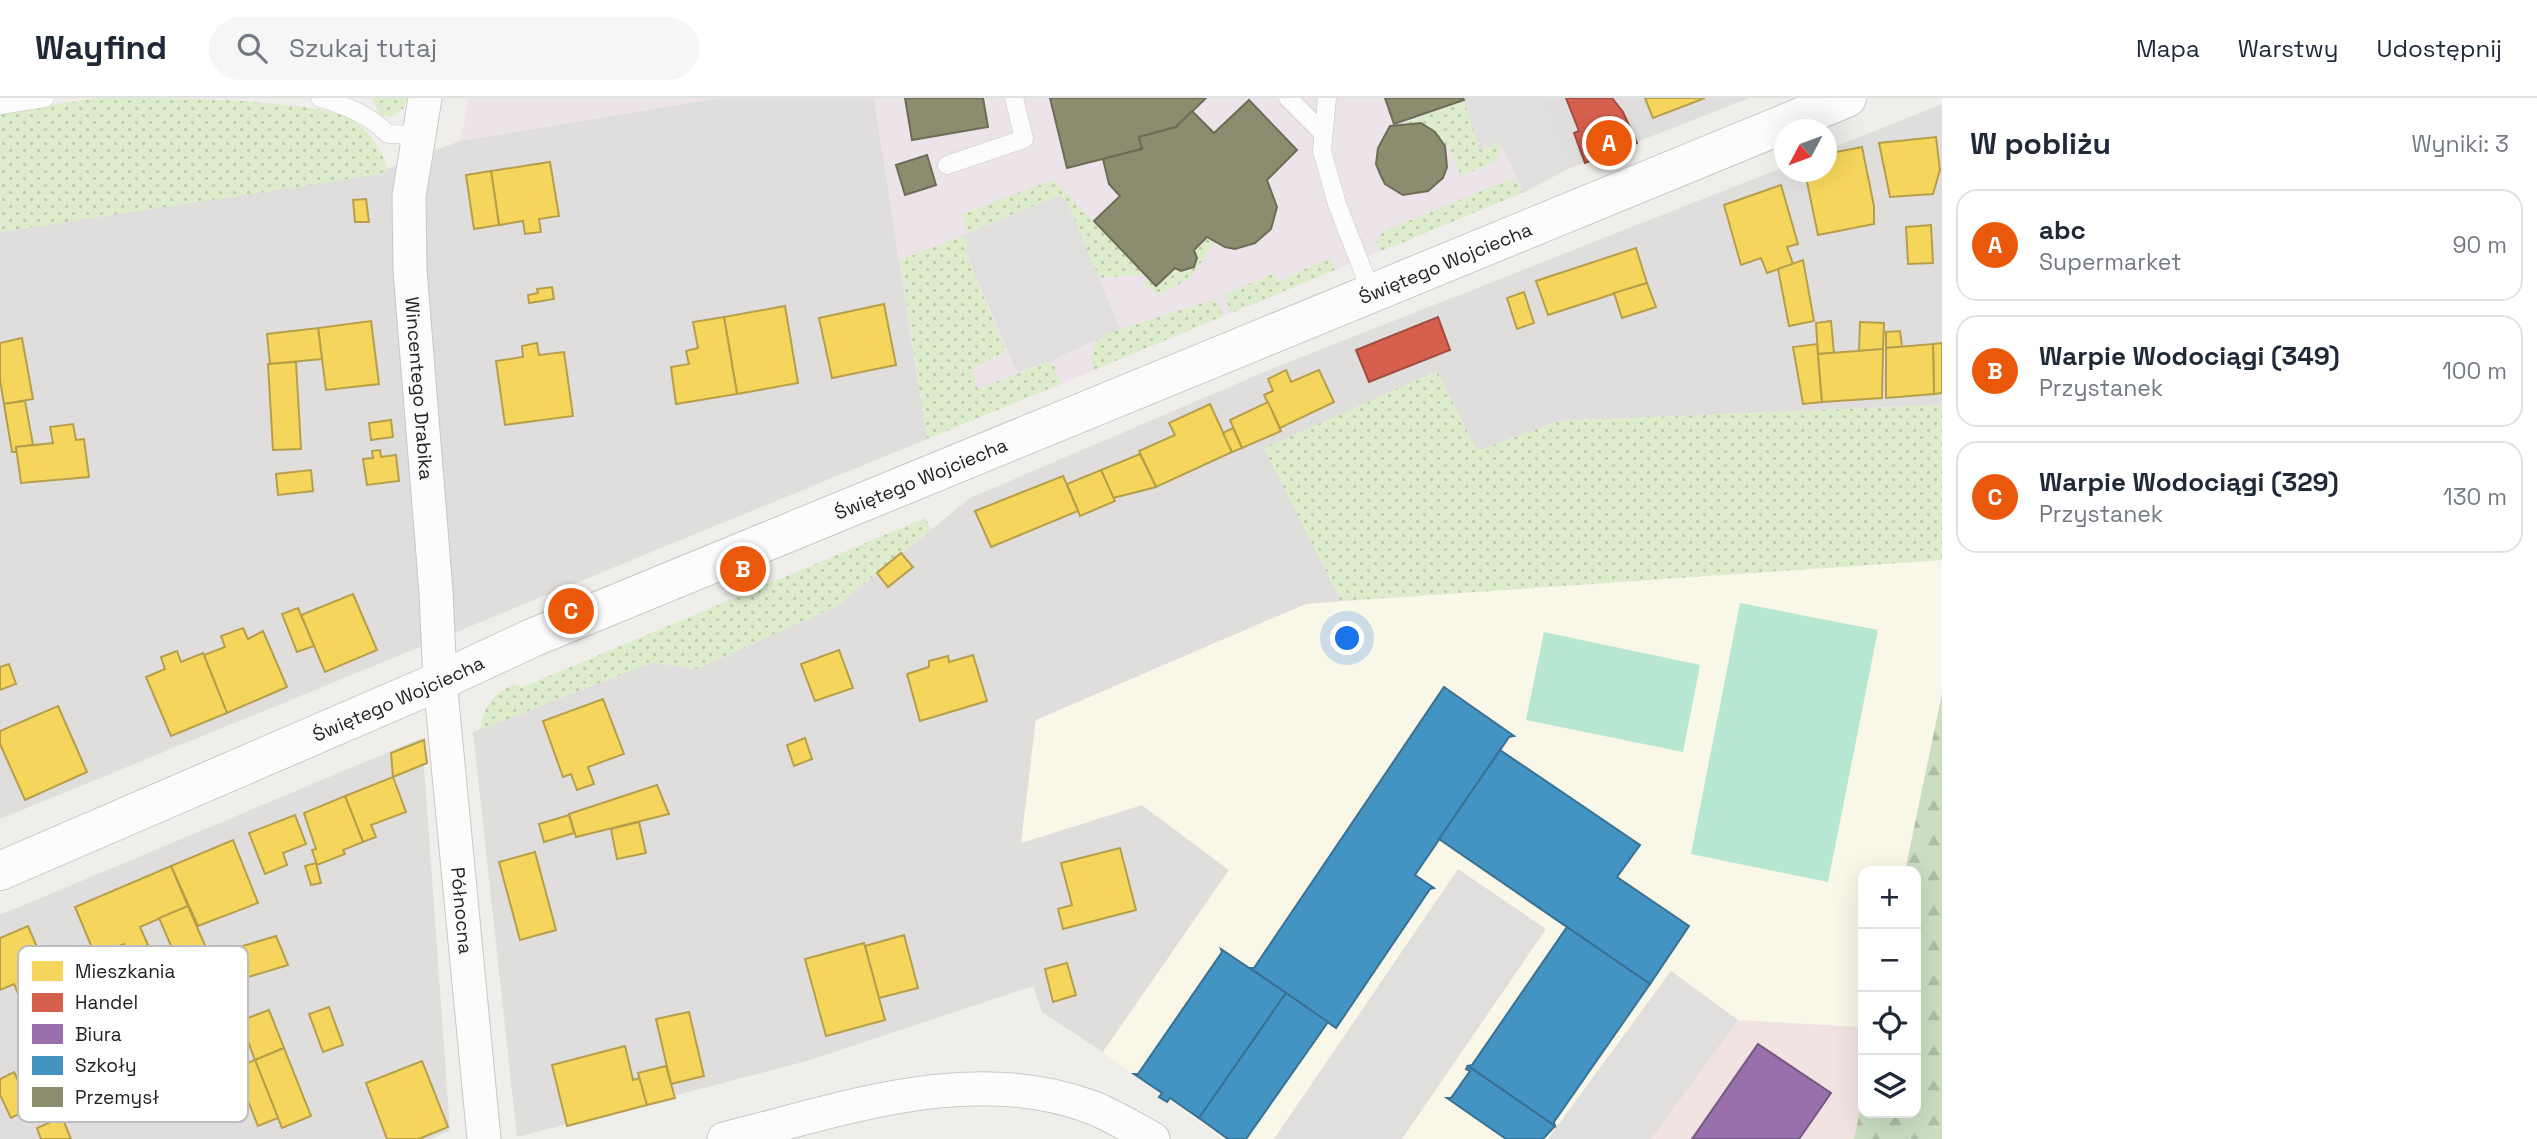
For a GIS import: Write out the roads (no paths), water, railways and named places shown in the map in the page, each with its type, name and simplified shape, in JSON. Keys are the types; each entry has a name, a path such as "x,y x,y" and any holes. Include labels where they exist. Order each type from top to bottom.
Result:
{"street":[{"name":"Wincentego Drabika","path":"425,98 409,196 410,270 436,592 440,681"},
{"name":"Świętego Wojciecha","path":"0,871 440,681 532,638 1847,98"},
{"name":"Północna","path":"440,681 484,1139"},
{"path":"724,1139 919,1091 978,1088 1037,1094 1090,1107 1153,1139"}],"lane":[{"path":"0,105 45,98"},
{"path":"320,98 361,105 388,134 418,135"},
{"path":"947,164 1024,139 1014,98"},
{"path":"1288,98 1324,133"},
{"path":"1327,98 1322,151 1337,204 1373,294"}],"place":[{"name":"abc","path":"1609,143"},
{"name":"Warpie Wodociągi (349)","path":"743,569"},
{"name":"Warpie Wodociągi (329)","path":"571,611"}]}
